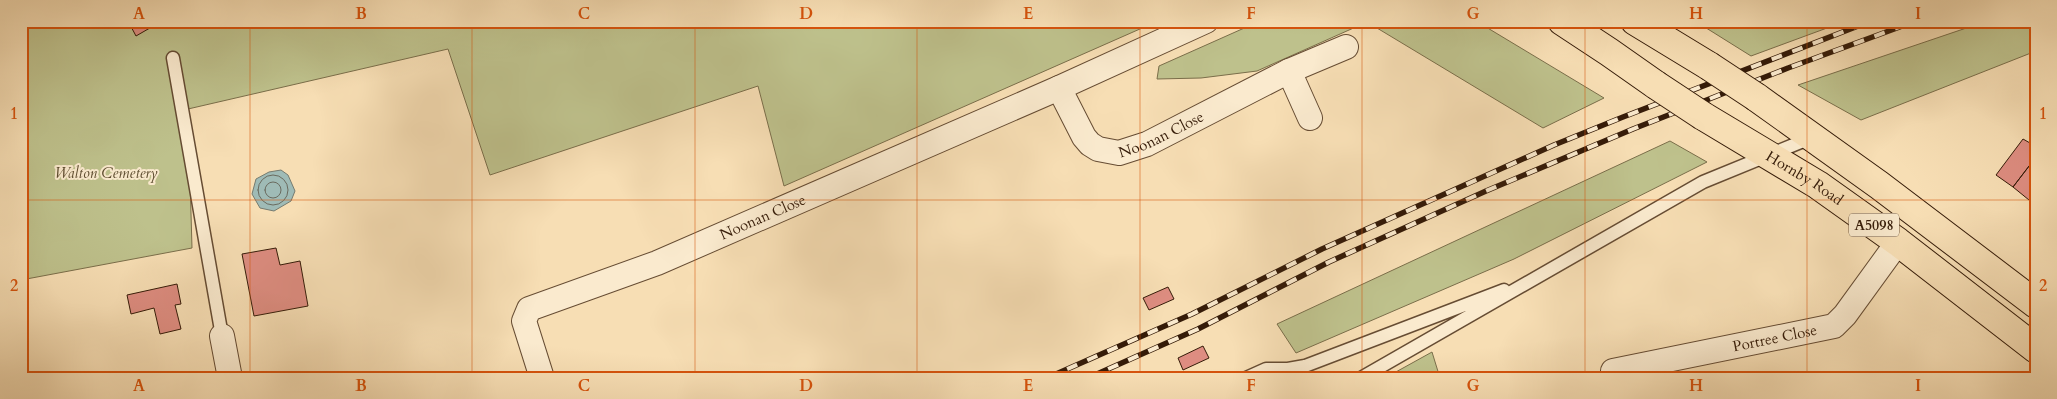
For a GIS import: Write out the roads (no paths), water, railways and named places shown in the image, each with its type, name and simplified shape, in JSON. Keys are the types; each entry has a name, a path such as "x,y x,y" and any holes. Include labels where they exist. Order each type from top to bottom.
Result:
{"main road":[{"name":"Hornby Road","path":"1562,21 1703,116 1818,185 1898,242 2036,349"},
{"name":"A5098","path":"1635,21 1756,97 1813,137 1879,184 2036,304"}],"street":[{"name":"Noonan Close","path":"542,378 524,321 529,309 657,263 1059,88 1206,21"},
{"name":"Noonan Close","path":"1059,88 1084,137 1090,144 1098,149 1119,153 1147,144 1288,71 1346,48"},
{"path":"1288,71 1310,118"},
{"name":"Portree Close","path":"1612,371 1834,326 1845,315 1898,242"},
{"path":"222,336 230,378"}],"lane":[{"path":"173,58 222,336"},
{"path":"1361,378 1703,182 1813,137"},
{"path":"1246,378 1266,369 1288,370 1305,366 1544,274"}],"water":[{"path":"281,170 288,175 295,191 291,201 274,211 260,208 252,194 256,179 269,172"}],"railway":[{"path":"1047,378 1192,314 1322,249 1554,145 1871,21"},
{"path":"1088,378 1198,329 1329,262 1486,191 1633,129 1788,68 1916,21"}],"park label":[{"name":"Walton Cemetery","path":"106,173"}]}
